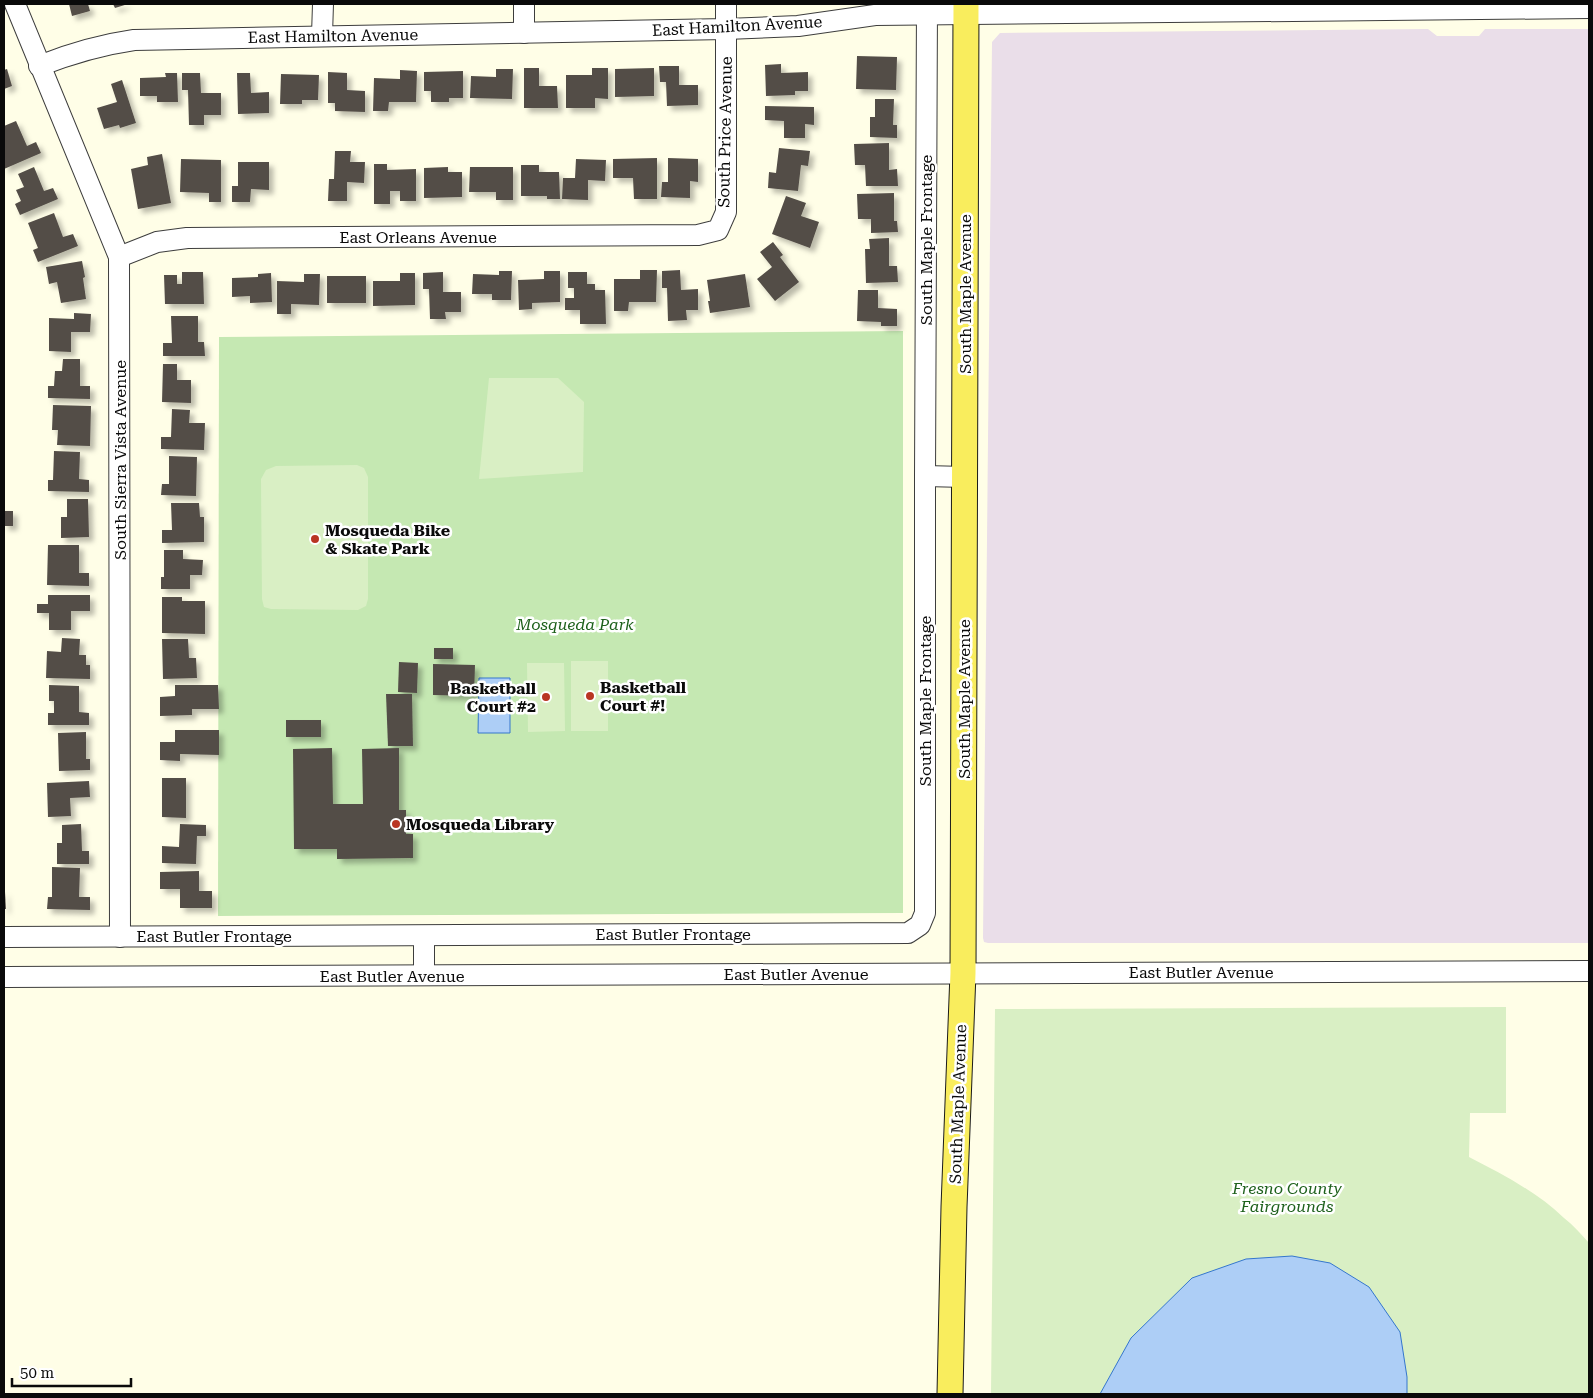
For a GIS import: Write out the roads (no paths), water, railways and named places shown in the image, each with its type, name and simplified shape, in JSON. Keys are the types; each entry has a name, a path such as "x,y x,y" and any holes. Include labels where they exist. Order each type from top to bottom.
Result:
{"main road":[{"name":"South Maple Avenue","path":"950,1394 954,1206 963,973 966,9"}],"street":[{"name":"South Sierra Vista Avenue","path":"15,4 39,66 120,256 120,937"},
{"path":"322,4 322,35"},
{"path":"524,4 524,33"},
{"name":"South Price Avenue","path":"718,230 726,212 726,4"},
{"name":"East Hamilton Avenue","path":"39,66 104,44 134,40 322,35 726,29 798,26 927,9 1589,8"},
{"name":"South Maple Frontage","path":"920,926 925,913 927,9"},
{"name":"East Orleans Avenue","path":"120,256 157,242 187,238 698,235 718,230"},
{"path":"925,476 964,477"},
{"name":"East Butler Frontage","path":"4,937 908,933 920,926"},
{"path":"424,936 424,975"},
{"name":"East Butler Avenue","path":"4,977 1589,971"}],"water":[{"path":"479,678 510,678 510,733 478,733"},
{"path":"1292,1256 1330,1263 1369,1287 1400,1332 1407,1377 1407,1394 1100,1394 1131,1338 1192,1278 1246,1259"}],"place":[{"name":"Mosqueda Bike & Skate Park","path":"315,539"},
{"name":"Basketball Court #!","path":"590,696"},
{"name":"Basketball Court #2","path":"546,697"},
{"name":"Mosqueda Library","path":"396,824"}],"park label":[{"name":"Mosqueda Park","path":"575,624"},
{"name":"Fresno County Fairgrounds","path":"1287,1197"}]}
